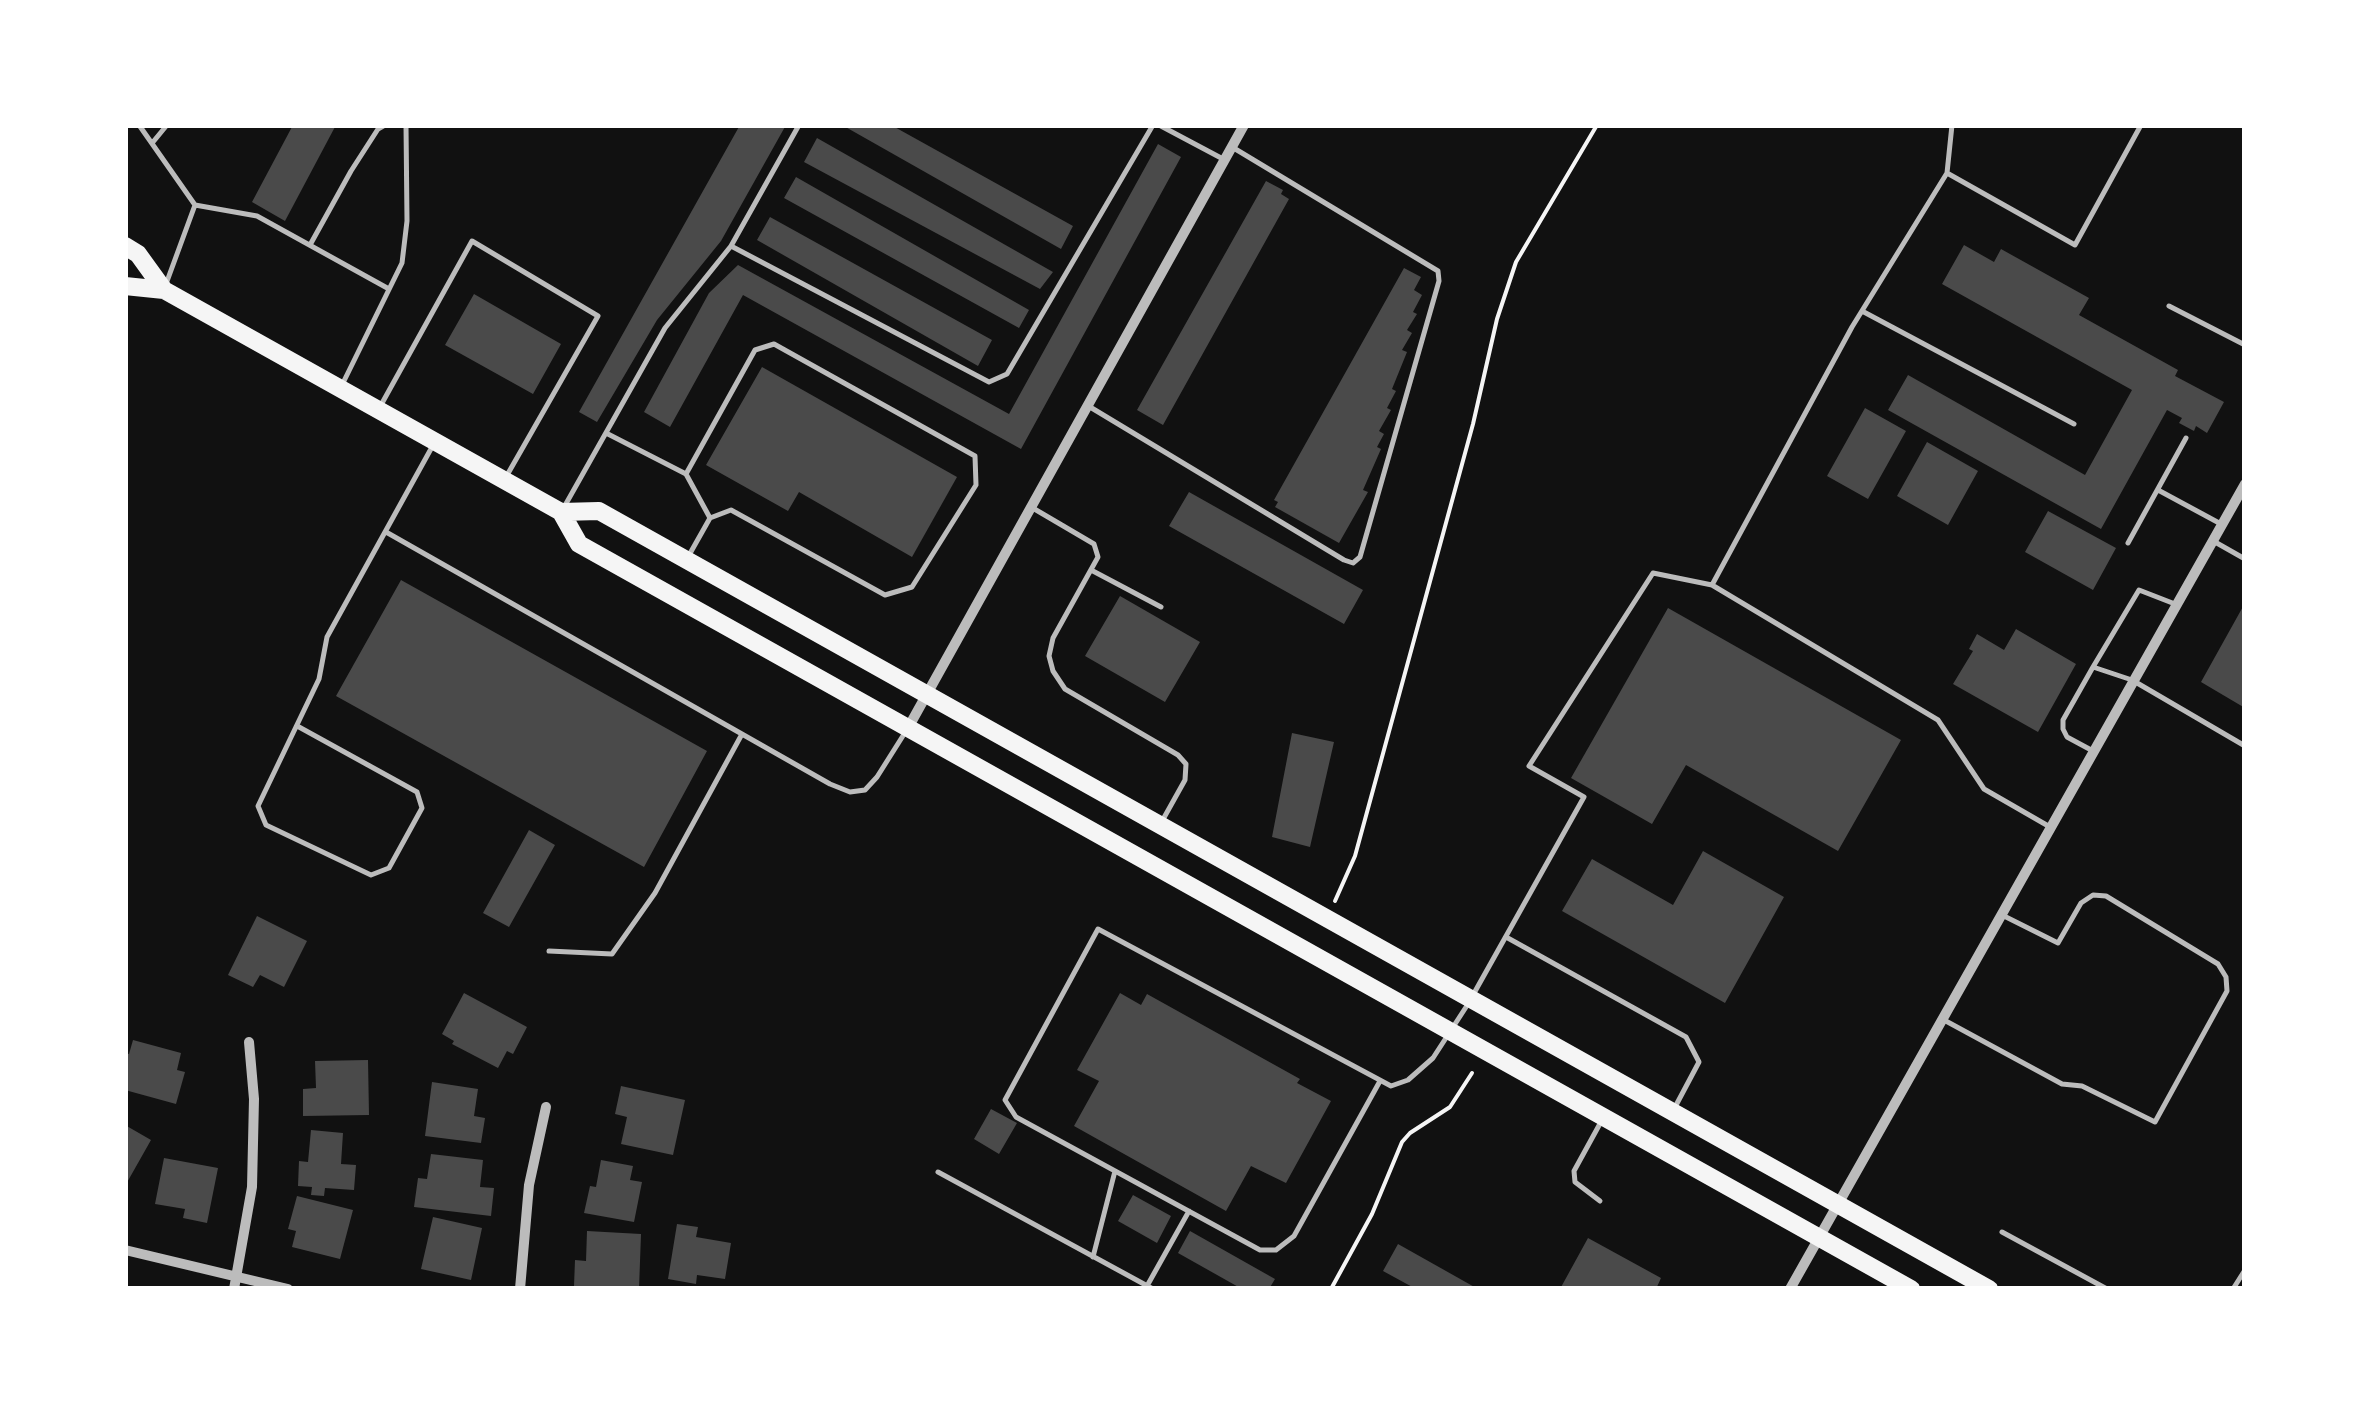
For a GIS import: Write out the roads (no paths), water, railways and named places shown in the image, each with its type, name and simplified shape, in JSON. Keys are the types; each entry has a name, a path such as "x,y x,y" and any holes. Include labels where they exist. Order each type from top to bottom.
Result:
{"main road":[{"path":"125,246 138,254 164,290"},
{"path":"125,286 164,290 436,441 561,512 580,544 1910,1289"},
{"path":"561,512 598,511 1673,1112 1832,1213 1988,1289"}],"street":[{"path":"908,728 1244,125"},
{"path":"1790,1289 2245,484"},
{"path":"235,1283 252,1186 254,1099 250,1042"},
{"path":"520,1289 529,1185 546,1107"},
{"path":"125,1250 235,1283 288,1289"}],"lane":[{"path":"139,125 195,205 257,216 390,289"},
{"path":"152,142 168,125"},
{"path":"310,246 360,157 378,129 385,125"},
{"path":"340,388 402,263 406,125"},
{"path":"561,512 666,328 731,246 799,125"},
{"path":"731,246 989,382 1006,374 1156,125 1224,160"},
{"path":"1712,585 1862,312 1947,173 1952,125"},
{"path":"1947,173 2075,246 2141,125"},
{"path":"1088,405 1344,560 1353,563 1360,558 1439,282 1438,271 1232,147"},
{"path":"164,290 195,205"},
{"path":"379,410 472,241 598,316 505,480"},
{"path":"2170,306 2245,345"},
{"path":"1862,312 2074,424"},
{"path":"686,474 755,350 774,344 975,456 976,485 912,587 885,594 731,510 710,518 686,560"},
{"path":"606,433 686,474 710,518"},
{"path":"2128,543 2186,438"},
{"path":"299,726 417,792 422,808 389,868 371,875 266,825 258,806 320,679 327,636 436,441"},
{"path":"2158,490 2221,525"},
{"path":"1031,507 1094,544 1098,557 1053,638 1049,656 1053,671 1065,688 1178,754 1186,764 1184,780 1159,826"},
{"path":"385,532 850,792 865,790 877,777 908,728"},
{"path":"2212,540 2245,559"},
{"path":"1091,570 1161,607"},
{"path":"1380,1081 1294,1236 1276,1250 1260,1250 1016,1117 1006,1100 1098,929 1380,1081 1391,1086 1408,1080 1434,1058 1451,1032 1584,797 1529,766 1653,574 1712,585 1938,720 1984,789 2050,827"},
{"path":"2093,751 2067,737 2063,720 2093,666 2139,590 2176,604"},
{"path":"2093,666 2132,680 2245,746"},
{"path":"549,951 612,954 654,894 742,734"},
{"path":"1942,1018 2062,1084 2082,1086 2155,1122 2227,991 2226,978 2218,964 2106,896 2094,895 2081,903 2058,943 2000,914"},
{"path":"1506,938 1686,1037 1698,1062 1673,1112"},
{"path":"1600,1200 1575,1182 1574,1171 1604,1118"},
{"path":"1093,1256 1114,1170"},
{"path":"938,1172 1150,1287 1188,1211"},
{"path":"2002,1232 2107,1289"},
{"path":"2233,1289 2245,1270"}]}
